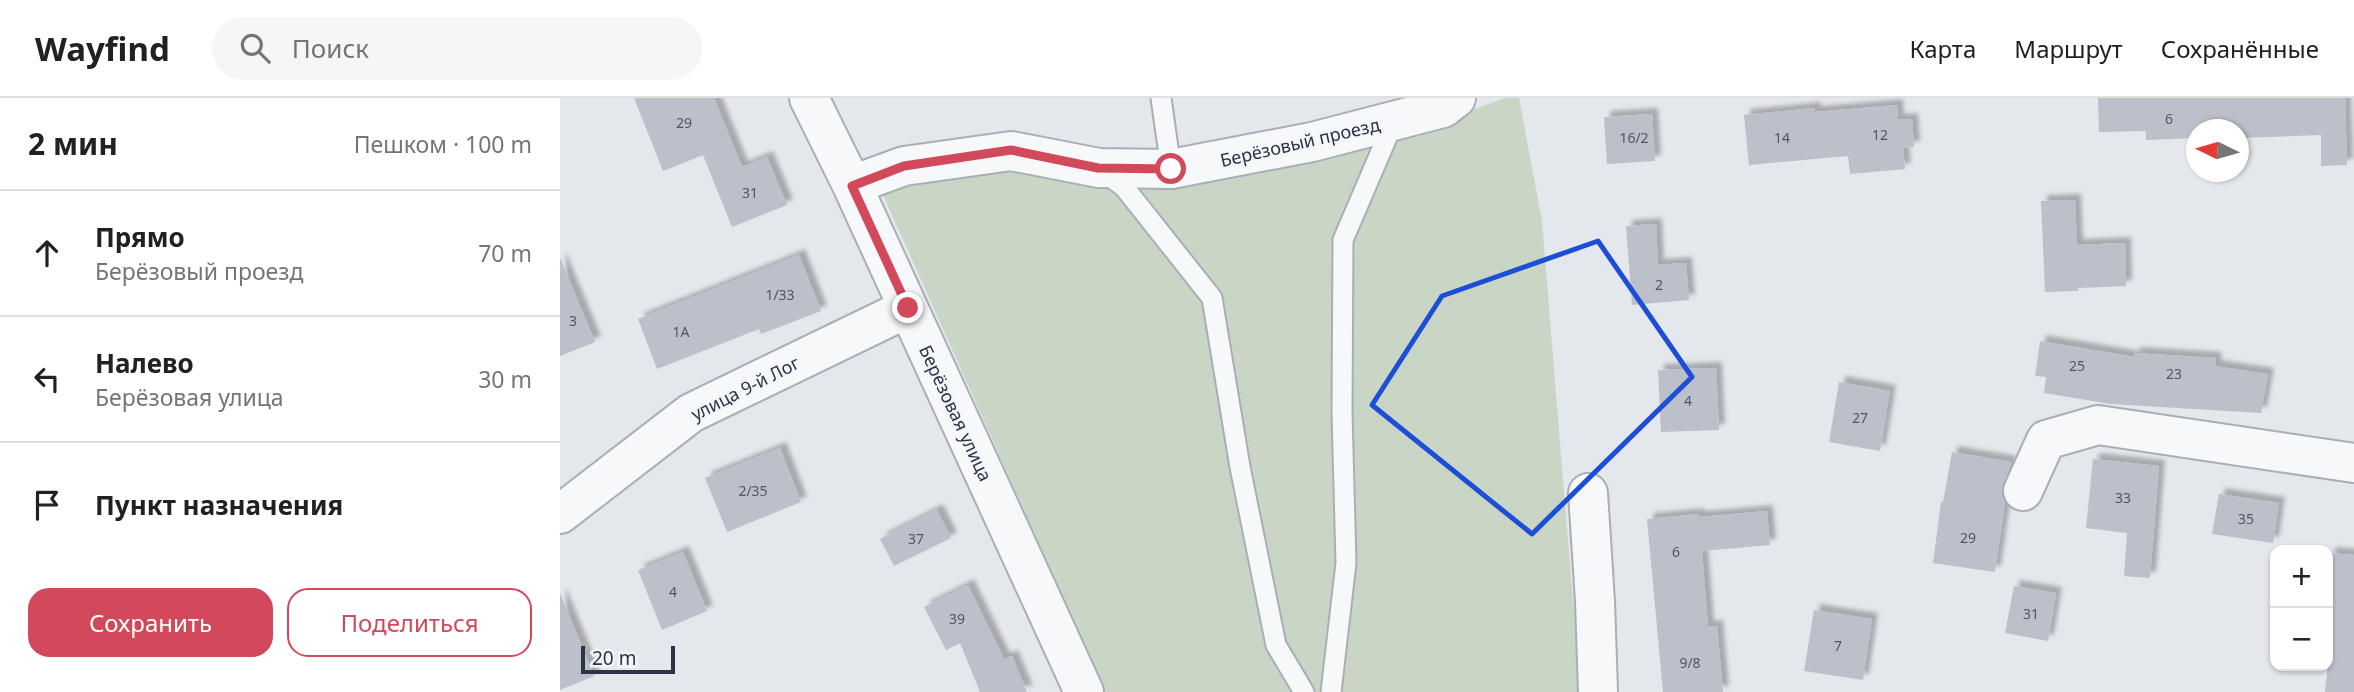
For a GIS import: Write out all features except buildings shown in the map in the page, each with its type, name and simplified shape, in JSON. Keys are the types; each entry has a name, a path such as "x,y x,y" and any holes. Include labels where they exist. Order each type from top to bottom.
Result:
{"street":[{"name":"Берёзовая улица","path":"809,98 1084,692"},
{"name":"Берёзовый проезд","path":"852,186 904,166 1011,150 1098,168 1171,169 1312,142 1443,108 1455,98"},
{"name":"улица 9-й Лог","path":"560,514 691,413 908,308"},
{"path":"2023,491 2046,440 2098,425 2354,463"},
{"path":"1588,493 1598,692"}],"lane":[{"path":"1161,98 1171,169"},
{"path":"1331,692 1346,563 1342,413 1343,240 1394,121"},
{"path":"1098,168 1124,187 1212,298 1240,467 1276,645 1304,692"}],"highlighted area":[{"path":"1598,241 1692,377 1532,534 1372,405 1442,296"}],"green space":[{"path":"1505,98 1519,98 1542,221 1583,692 1105,692 880,188 905,170 1401,136"}],"route":[{"path":"908,308 852,186 904,166 1011,150 1098,168 1171,169"}]}
